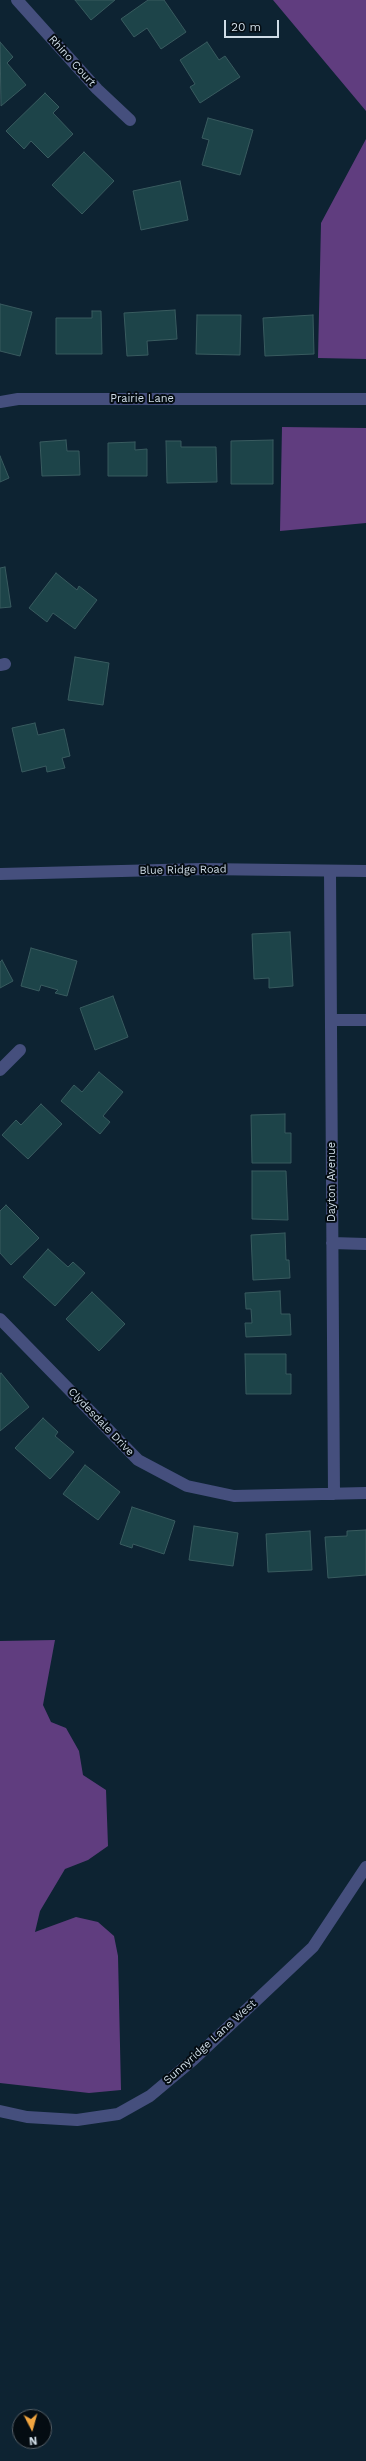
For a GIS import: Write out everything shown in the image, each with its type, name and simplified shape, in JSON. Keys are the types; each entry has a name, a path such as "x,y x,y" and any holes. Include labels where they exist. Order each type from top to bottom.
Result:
{"street":[{"name":"Rhino Court","path":"16,0 97,89 130,120"},
{"name":"Prairie Lane","path":"0,402 18,398 284,400 366,399"},
{"name":"Blue Ridge Road","path":"0,874 202,869 366,871"},
{"name":"Dayton Avenue","path":"330,871 334,1494"},
{"path":"331,1020 366,1020"},
{"path":"0,1070 20,1050"},
{"path":"332,1243 366,1244"},
{"name":"Clydesdale Drive","path":"0,1319 138,1460 187,1486 234,1496 366,1493"},
{"name":"Sunnyridge Lane West","path":"0,2111 27,2117 77,2120 118,2114 150,2096 193,2060 313,1948 366,1867"}],"shaded area":[{"path":"273,0 366,0 366,111"},
{"path":"366,139 366,359 318,358 321,223"},
{"path":"282,427 366,428 366,523 280,531"},
{"path":"55,1640 43,1705 51,1722 66,1728 79,1751 83,1775 106,1790 108,1846 88,1860 65,1869 40,1911 35,1932 76,1917 98,1922 114,1936 118,1956 121,2090 89,2093 0,2083 0,1641"}],"building":[{"path":"75,0 115,0 91,20"},
{"path":"148,0 164,0 186,32 161,49 147,28 134,37 121,19"},
{"path":"0,42 13,57 7,63 26,85 1,106"},
{"path":"207,42 219,60 225,56 240,77 200,103 190,87 195,84 180,60"},
{"path":"45,93 59,107 53,113 73,134 48,158 31,141 24,149 6,131"},
{"path":"208,118 253,130 240,175 202,165 209,140 202,138"},
{"path":"84,152 114,181 82,214 52,185"},
{"path":"180,181 188,220 141,230 133,191"},
{"path":"0,304 32,312 20,356 0,351"},
{"path":"175,310 177,339 147,341 148,355 127,356 124,313"},
{"path":"92,311 101,311 102,354 56,354 56,318 92,318"},
{"path":"197,315 241,315 240,355 196,354"},
{"path":"313,315 314,354 265,356 263,318"},
{"path":"66,440 67,451 79,451 80,475 42,476 40,442"},
{"path":"273,440 273,484 231,484 231,441"},
{"path":"166,441 181,441 181,447 216,447 217,482 167,483"},
{"path":"135,442 135,450 147,449 147,476 108,476 108,443"},
{"path":"0,456 9,478 0,482"},
{"path":"5,567 11,607 0,608 0,568"},
{"path":"56,573 77,590 79,586 97,600 75,629 53,613 47,622 29,608"},
{"path":"75,657 109,663 103,705 68,700"},
{"path":"35,723 38,735 64,729 70,756 62,758 65,768 47,772 46,766 22,772 12,728"},
{"path":"290,932 293,986 269,988 269,978 254,979 252,934"},
{"path":"31,948 77,961 67,996 55,993 58,990 41,985 39,991 21,986"},
{"path":"2,960 13,981 0,988 0,962"},
{"path":"113,996 128,1037 95,1050 80,1008"},
{"path":"99,1072 123,1092 103,1116 110,1122 100,1134 61,1101 74,1085 82,1092"},
{"path":"41,1104 62,1124 28,1159 2,1135 16,1120 21,1125"},
{"path":"285,1114 285,1133 291,1133 291,1163 252,1163 251,1115"},
{"path":"252,1171 286,1171 288,1220 252,1219"},
{"path":"6,1205 39,1238 11,1265 0,1253 0,1211"},
{"path":"285,1233 286,1260 289,1260 290,1278 253,1280 251,1235"},
{"path":"48,1249 68,1267 73,1262 85,1273 55,1306 23,1277"},
{"path":"280,1291 281,1314 290,1314 291,1335 246,1337 245,1323 252,1323 251,1309 246,1309 245,1293"},
{"path":"92,1292 125,1324 99,1351 66,1319"},
{"path":"245,1354 286,1354 286,1374 291,1374 291,1394 246,1394"},
{"path":"1,1373 29,1407 0,1431 0,1374"},
{"path":"43,1418 58,1432 55,1436 74,1452 50,1479 15,1448"},
{"path":"85,1465 120,1492 98,1520 63,1494"},
{"path":"132,1507 175,1521 164,1554 133,1544 132,1548 120,1544"},
{"path":"194,1526 238,1533 233,1566 189,1560"},
{"path":"366,1530 366,1575 328,1578 325,1537 347,1536 347,1531"},
{"path":"310,1531 312,1570 268,1572 266,1534"}]}
